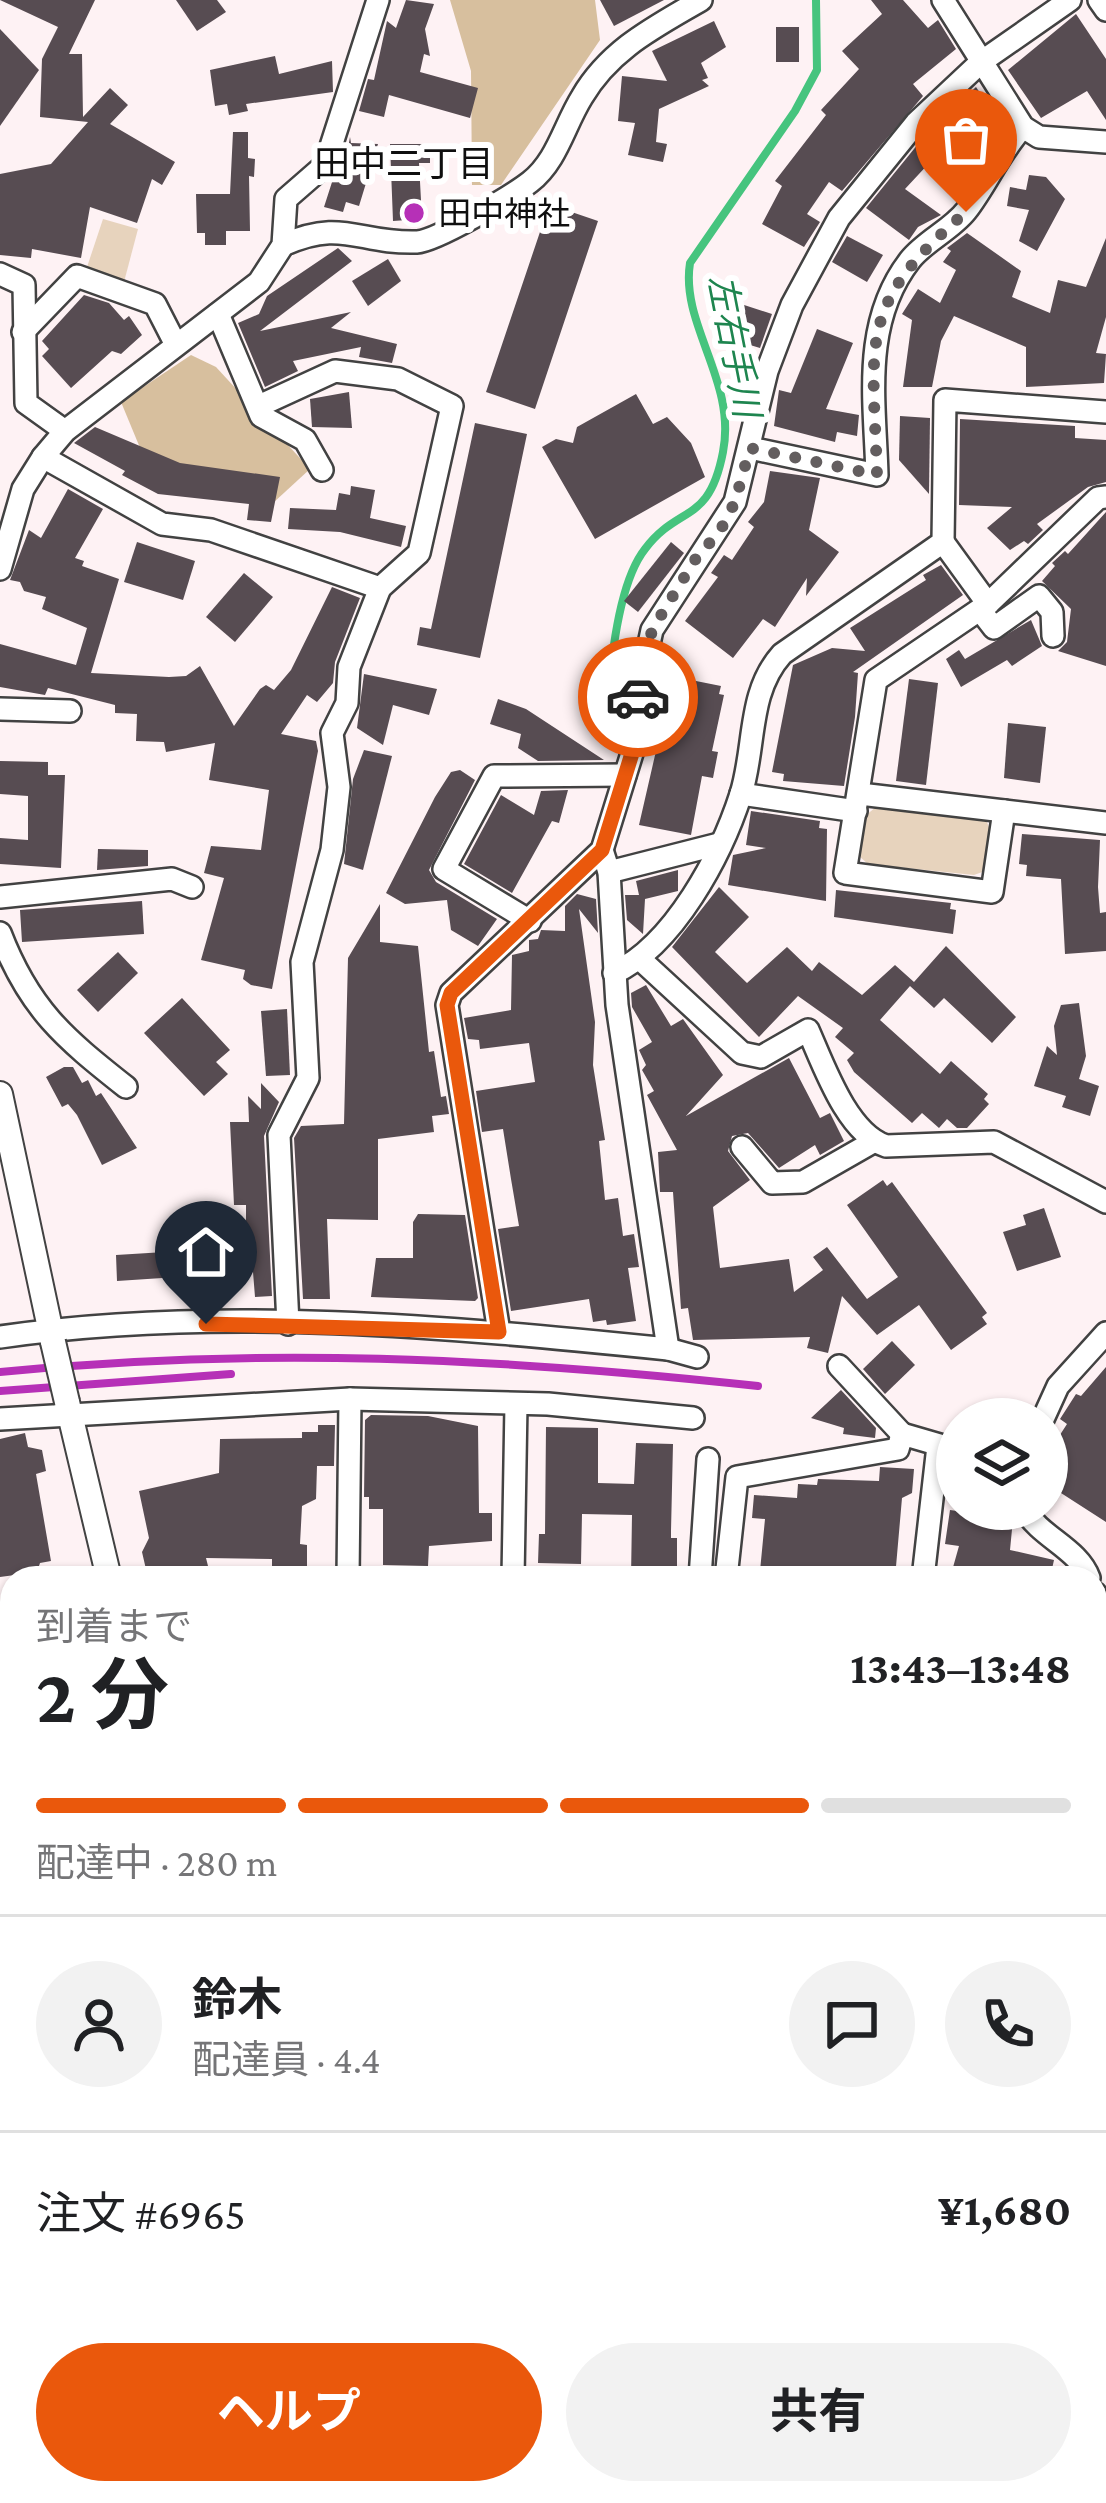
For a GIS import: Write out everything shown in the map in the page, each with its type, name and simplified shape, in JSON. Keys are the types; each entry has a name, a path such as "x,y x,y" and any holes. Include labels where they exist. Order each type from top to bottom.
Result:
{"street":[{"path":"0,568 23,489 64,431 259,281 283,245 286,199 325,165 378,0"},
{"path":"283,245 334,229 386,241 423,242 529,183 551,161 604,65 626,44 701,0"},
{"path":"943,0 1023,127 1039,136 1106,142"},
{"path":"499,1332 447,1005 451,993 602,850 638,734 638,695 652,630 735,502 767,371 792,305 839,218 916,123 981,62 1070,0"},
{"path":"1099,0 1106,10"},
{"path":"750,448 877,475 874,348 882,308 911,259 966,212 996,157 1023,127"},
{"path":"0,274 24,285 26,403 64,431"},
{"path":"23,332 77,275 154,304 175,344"},
{"path":"218,314 262,416 304,440 322,470"},
{"path":"261,405 335,371 398,379 452,406 419,553 380,588 349,667 347,703 332,733 339,787 332,850 302,962 308,1078 279,1135 288,1324"},
{"path":"1053,636 1052,612 1039,596 994,628 943,542 945,400 1106,412"},
{"path":"43,458 161,524 212,530 380,588"},
{"path":"1004,812 992,892 845,873 876,680 984,607 1098,498 1106,497"},
{"path":"614,973 641,960 694,890 719,844 741,794 763,675 782,654 943,542"},
{"path":"0,709 70,711"},
{"path":"530,921 444,869 494,776 626,775"},
{"path":"741,794 1106,823"},
{"path":"609,872 719,844"},
{"path":"602,850 609,872 614,973 668,1349"},
{"path":"0,897 172,879 192,887"},
{"path":"0,933 16,975 53,1029 126,1087"},
{"path":"641,960 742,1054 760,1057 808,1030 838,1094 873,1142 886,1146 994,1142 1106,1202"},
{"path":"0,1094 106,1566"},
{"path":"742,1147 772,1183 802,1181 873,1142"},
{"path":"0,1337 288,1324 499,1332 668,1349 698,1358"},
{"path":"1053,1398 1106,1333"},
{"path":"839,1366 902,1434 936,1445"},
{"path":"348,1566 350,1399"},
{"path":"0,1419 69,1407 350,1399 516,1404 693,1418"},
{"path":"513,1566 516,1404"},
{"path":"727,1566 736,1477 842,1455 898,1449 902,1434"},
{"path":"801,1444 842,1455"},
{"path":"701,1566 708,1459"},
{"path":"925,1566 936,1508"},
{"path":"1038,1530 1085,1566"}],"shaded area":[{"path":"450,0 595,0 600,40 501,185 472,185 471,71"},
{"path":"103,219 138,229 124,282 87,267"},
{"path":"191,355 216,367 310,469 273,503 155,484 121,402"},
{"path":"876,807 986,820 991,832 985,871 974,875 868,864 859,856 865,816"}],"building":[{"path":"0,0 95,0 69,54 82,54 83,117 110,88 128,105 110,124 175,162 162,185 152,179 137,223 90,207 81,258 32,249 31,258 0,255 0,174 51,164 88,122 40,117 42,59 58,27"},
{"path":"176,0 217,0 226,12 197,31"},
{"path":"406,0 434,4 425,29 430,56 424,54 420,72 478,88 470,118 389,95 384,117 359,111 368,79 374,80 387,21 396,28"},
{"path":"600,0 664,0 614,26"},
{"path":"871,0 903,0 928,28 938,20 956,49 913,84 923,96 842,191 829,182 807,214 820,222 804,247 762,224 782,186 775,181 826,115 821,110 859,69 842,51 882,14"},
{"path":"1076,14 1106,59 1106,120 1087,91 1041,118 1008,70"},
{"path":"714,21 726,47 701,63 708,78 702,80 709,86 659,109 656,142 667,144 663,162 628,155 635,123 618,121 622,76 667,81 652,51"},
{"path":"776,27 799,27 799,62 776,62"},
{"path":"0,29 39,70 0,126"},
{"path":"275,56 279,74 332,61 333,92 246,104 248,111 229,115 227,104 215,106 210,70"},
{"path":"976,87 1001,125 970,152 974,155 961,168 952,160 942,170 932,160 905,189 941,215 918,227 909,240 866,208 927,133"},
{"path":"233,132 248,132 248,158 255,159 254,177 249,176 250,231 226,231 226,245 205,245 205,233 197,233 196,194 230,194"},
{"path":"350,137 351,143 378,144 359,206 346,202 343,212 324,207 333,179 342,181"},
{"path":"390,144 430,144 430,163 419,163 422,219 393,221"},
{"path":"1029,175 1046,177 1065,199 1037,251 1019,241 1029,210 1007,206 1010,187 1026,190"},
{"path":"554,206 598,221 535,409 486,392 542,226 547,228"},
{"path":"967,233 1021,271 1012,297 1050,313 1058,280 1086,287 1106,238 1106,317 1096,353 1106,354 1104,383 1026,387 1026,347 954,316 941,341 932,387 903,387 912,320 902,314 918,289 940,303 956,270 943,262 951,251 947,248"},
{"path":"847,236 883,255 867,282 832,262"},
{"path":"338,248 352,261 260,331 351,312 331,328 397,344 392,363 359,357 361,347 293,361 298,371 265,387 238,323 259,314 267,296"},
{"path":"388,259 401,281 368,306 352,281"},
{"path":"84,295 109,303 124,320 129,316 142,335 121,354 112,351 71,388 42,356 49,349 42,341"},
{"path":"738,303 772,314 760,348 727,338"},
{"path":"817,329 853,343 826,409 859,415 857,436 837,432 835,442 774,426 779,390 791,393"},
{"path":"349,392 352,428 312,427 310,399"},
{"path":"636,394 653,424 667,417 691,443 705,477 595,539 542,447 556,439 573,443 577,427"},
{"path":"900,416 930,418 929,494 899,460"},
{"path":"960,419 1075,426 1075,438 1106,440 1106,482 1088,487 1037,524 1043,530 1028,544 1024,541 1010,550 987,528 1012,507 959,505"},
{"path":"475,423 527,434 480,658 417,645 420,627 431,629"},
{"path":"95,427 180,463 280,477 271,522 247,520 249,504 158,494 122,475 125,471 74,443"},
{"path":"770,471 820,478 809,530 839,552 806,596 807,578 775,627 763,619 733,658 685,621 718,577 711,573 724,555 732,560 754,527 748,522 764,502"},
{"path":"351,486 375,490 370,518 406,526 401,547 340,532 288,529 290,508 336,510 339,493 350,495"},
{"path":"68,489 103,509 75,558 84,561 82,566 119,579 91,673 186,676 200,666 234,726 260,689 266,685 274,690 291,670 332,587 360,598 335,662 333,683 317,702 307,695 281,734 316,741 318,751 272,989 251,985 243,979 245,970 201,960 224,878 204,873 211,846 261,850 269,790 209,780 215,743 166,752 164,742 136,741 137,714 115,713 115,705 48,688 45,695 0,687 0,644 76,665 87,628 42,609 46,597 24,591 20,582 10,580 29,530 41,538"},
{"path":"1106,512 1106,666 1058,651 1067,642 1071,609 1042,581 1055,566 1052,563 1065,551 1068,554"},
{"path":"137,542 195,561 183,600 124,582"},
{"path":"671,542 684,553 638,612 624,601"},
{"path":"941,565 963,595 853,672 858,673 855,717 844,786 783,781 784,774 772,772 793,665 832,648 865,651 850,628 926,580 923,575"},
{"path":"244,573 273,597 235,642 206,617"},
{"path":"1031,620 1042,646 1012,666 1007,660 961,687 946,659 959,650 965,659"},
{"path":"364,674 437,689 429,715 393,705 383,745 357,728"},
{"path":"661,674 721,686 719,694 724,695 712,751 718,752 713,778 702,776 691,835 639,825 664,716 653,713"},
{"path":"909,679 938,683 926,785 896,781"},
{"path":"498,699 526,709 604,760 538,761 518,748 521,734 490,724"},
{"path":"1008,723 1046,727 1040,783 1004,778"},
{"path":"364,750 392,756 363,870 344,864 353,779"},
{"path":"0,761 48,762 48,775 65,775 61,868 0,864 0,838 28,840 28,796 0,794"},
{"path":"460,770 475,780 429,870 436,882 497,919 478,946 451,930 447,900 405,904 386,893 435,797 451,772"},
{"path":"568,790 559,823 552,821 512,893 464,864 501,795 534,815 541,791"},
{"path":"751,811 820,821 819,828 827,829 826,901 728,885 733,855 766,848 746,845"},
{"path":"1022,834 1100,840 1098,887 1100,913 1106,912 1106,951 1065,954 1061,879 1026,876 1027,865 1019,864"},
{"path":"98,849 148,850 148,866 97,870"},
{"path":"678,870 678,891 645,899 643,934 627,920 625,895 639,895 636,881"},
{"path":"719,887 749,917 715,952 747,983 787,947 812,971 819,962 862,995 895,965 914,982 946,946 1016,1017 992,1043 944,998 934,1008 910,986 880,1020 940,1074 951,1061 988,1094 984,1099 989,1104 967,1128 957,1128 947,1119 939,1128 922,1113 912,1123 854,1072 847,1060 854,1053 835,1037 843,1028 798,996 759,1037 672,947"},
{"path":"836,890 951,903 950,909 956,910 953,934 834,917"},
{"path":"577,894 596,899 598,933 579,909 595,1022 593,1065 605,1140 599,1141 605,1200 618,1198 623,1236 634,1234 639,1267 628,1268 636,1321 607,1325 606,1320 593,1322 589,1299 511,1311 498,1229 519,1226 503,1129 482,1132 476,1091 535,1082 529,1043 480,1049 479,1040 468,1039 464,1018 511,1010 512,955 529,951 529,940 538,939 541,930 565,931 565,906"},
{"path":"142,901 144,934 22,942 20,910"},
{"path":"380,904 380,942 418,946 429,1052 434,1051 441,1097 446,1096 449,1114 432,1116 434,1132 378,1139 378,1220 327,1219 330,1299 303,1299 294,1138 301,1126 344,1124 348,958"},
{"path":"118,952 138,973 98,1012 77,990"},
{"path":"646,985 671,1026 683,1019 723,1075 686,1116 789,1058 820,1118 830,1113 844,1141 820,1155 815,1145 779,1168 748,1133 732,1136 728,1151 750,1180 713,1207 720,1268 789,1259 794,1292 823,1270 813,1257 827,1247 867,1299 898,1277 847,1205 883,1180 887,1186 892,1182 987,1313 982,1317 987,1324 951,1350 919,1305 877,1335 842,1296 828,1353 807,1348 810,1337 693,1340 688,1308 681,1309 673,1192 660,1192 658,1152 677,1150 647,1095 654,1091 642,1070 646,1065 639,1050 652,1042 632,1007 631,993"},
{"path":"182,998 230,1050 216,1062 228,1074 204,1096 144,1033"},
{"path":"1079,1003 1086,1056 1079,1079 1099,1086 1090,1116 1062,1107 1066,1096 1034,1086 1047,1046 1057,1055 1054,1026 1061,1005"},
{"path":"287,1009 290,1075 266,1076 261,1011"},
{"path":"73,1067 82,1083 88,1080 96,1096 101,1093 137,1148 102,1165 77,1115 68,1104 62,1107 46,1077"},
{"path":"261,1083 279,1102 264,1136 272,1296 255,1297 253,1272 117,1281 116,1255 246,1247 246,1205 234,1205 230,1122 249,1122 248,1096 261,1109"},
{"path":"1044,1208 1061,1257 1017,1271 1003,1232 1026,1225 1023,1215"},
{"path":"418,1214 465,1215 475,1301 371,1297 376,1258 413,1258 413,1222"},
{"path":"892,1341 915,1365 885,1394 863,1369"},
{"path":"1106,1367 1106,1522 1068,1498 1068,1406 1076,1394 1081,1396"},
{"path":"841,1390 876,1428 875,1438 843,1434 844,1428 811,1418"},
{"path":"371,1415 428,1416 478,1426 479,1513 492,1513 492,1541 429,1546 428,1566 383,1565 383,1509 369,1509 369,1497 364,1497 365,1420"},
{"path":"318,1425 335,1425 334,1466 317,1466 316,1499 302,1506 300,1544 307,1545 307,1566 272,1566 272,1559 206,1558 208,1566 145,1566 142,1552 149,1538 139,1491 219,1473 220,1439 302,1438 302,1432 318,1432"},
{"path":"546,1427 598,1428 598,1483 634,1484 636,1443 673,1444 671,1538 677,1538 677,1566 631,1566 632,1515 582,1514 581,1564 538,1563 539,1534 545,1534"},
{"path":"25,1433 28,1447 42,1450 46,1471 36,1474 51,1561 39,1566 0,1566 0,1439"},
{"path":"880,1467 914,1469 912,1493 902,1498 896,1566 760,1566 765,1519 752,1518 754,1495 797,1498 798,1484 817,1485 818,1479 879,1481"},
{"path":"947,1530 1012,1530 1010,1550 1054,1560 1053,1566 953,1566 959,1546 945,1544"}],"waterway":[{"name":"左右手川","path":"608,701 618,622 636,563 658,535 710,492 723,452 722,401 693,309 690,263 795,111 817,70 816,0"}],"railway":[{"path":"0,1372 192,1359 379,1359 567,1368 758,1386"},
{"path":"0,1391 231,1374"}],"way so far":[{"path":"638,697 652,630 698,555 719,533 735,502 750,448 877,475 874,348 882,308 911,259 966,212"}],"place":[{"name":"田中神社","path":"414,213"}],"district":[{"name":"田中二丁目","path":"404,164"}],"route":[{"path":"206,1324 499,1332 447,1005 451,993 602,850 638,734 638,697"}]}
